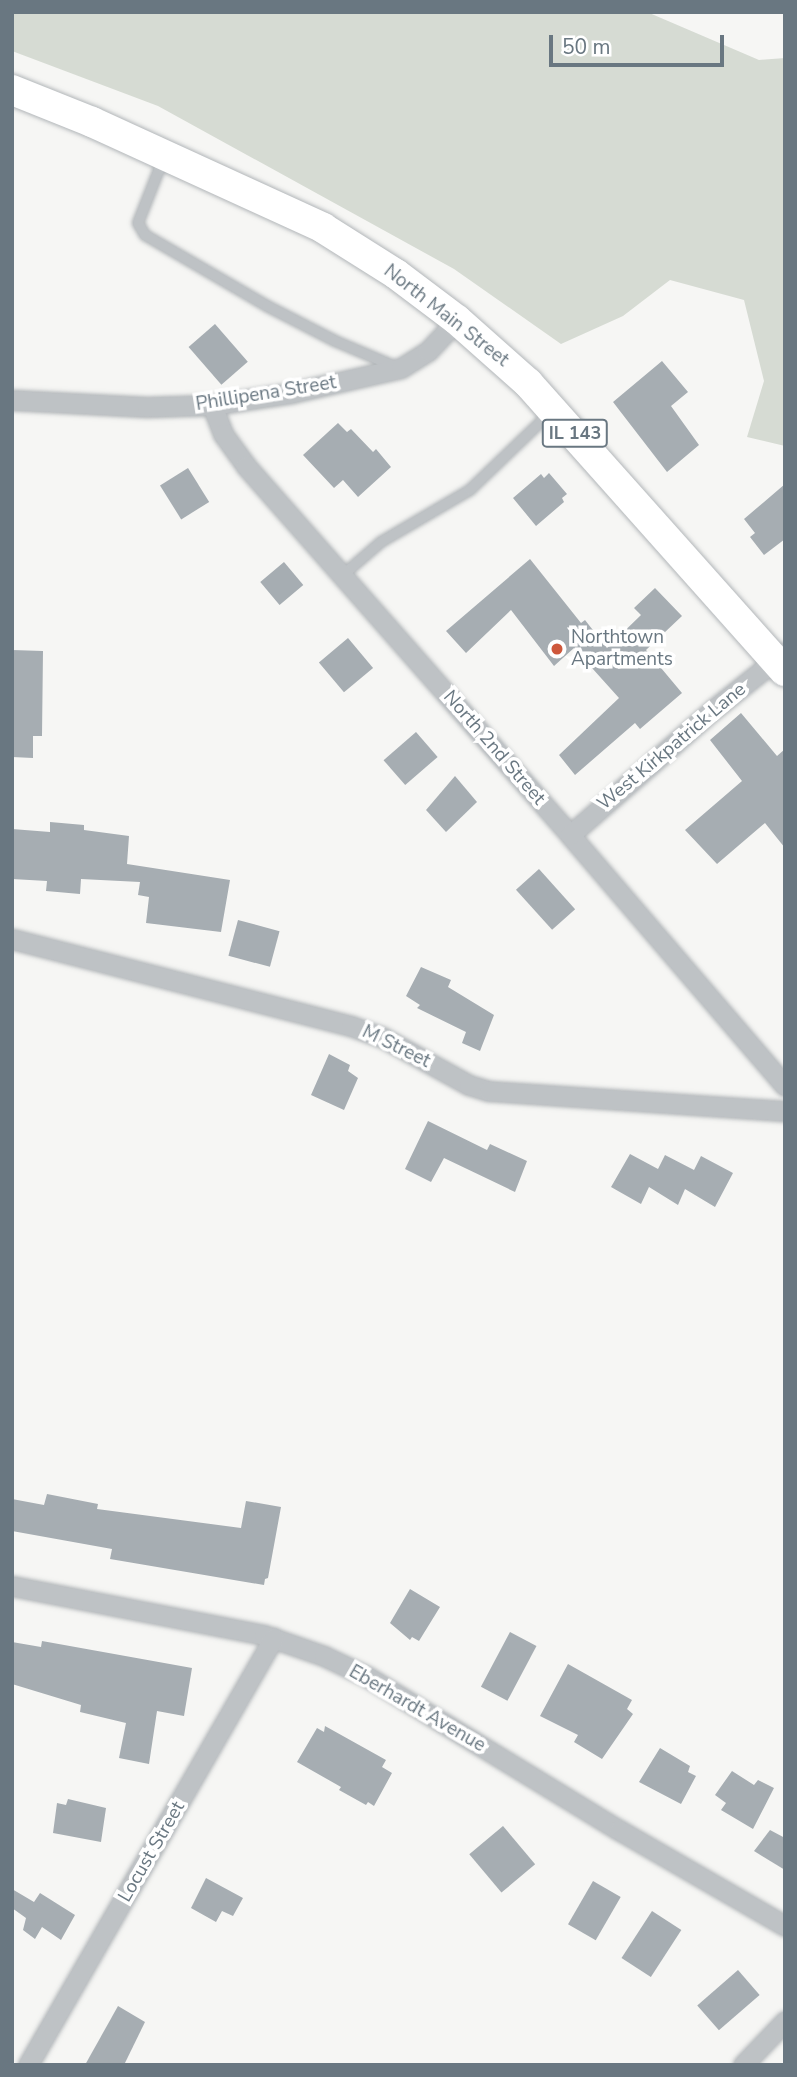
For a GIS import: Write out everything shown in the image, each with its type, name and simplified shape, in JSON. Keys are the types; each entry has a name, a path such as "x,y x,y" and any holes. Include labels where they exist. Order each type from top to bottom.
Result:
{"main road":[{"name":"North Main Street","path":"12,90 165,155 323,228 396,274 457,320 528,383 782,661"}],"street":[{"name":"Phillipena Street","path":"12,400 147,407 212,405 291,393 401,369 428,351 457,320"},
{"name":"North 2nd Street","path":"212,405 223,434 246,466 570,835 785,1086"},
{"name":"West Kirkpatrick Lane","path":"570,835 705,717 782,661"},
{"name":"M Street","path":"12,939 351,1026 382,1037 469,1085 489,1091 785,1111"},
{"name":"Eberhardt Avenue","path":"12,1586 274,1638 368,1677 619,1830 785,1926"},
{"name":"Locust Street","path":"29,2065 274,1638"},
{"path":"743,2065 785,2021"}],"lane":[{"path":"165,155 138,223 145,235 267,306 335,341 401,369"},
{"path":"343,575 381,542 470,490 553,410"}],"shaded area":[{"path":"12,12 647,12 759,60 785,58 785,446 747,437 764,381 744,300 670,280 623,316 561,344 454,269 158,106 12,51"}],"building":[{"path":"215,324 248,362 221,385 189,347"},
{"path":"662,361 688,392 671,406 699,445 667,472 613,402"},
{"path":"338,423 347,432 351,429 373,452 376,449 391,467 358,497 343,480 334,488 303,455"},
{"path":"188,468 209,502 181,519 160,485"},
{"path":"549,473 567,494 562,498 564,502 536,526 513,498 541,474 544,478"},
{"path":"785,484 785,539 764,555 750,537 755,533 744,519"},
{"path":"530,559 581,623 585,620 607,648 641,615 634,608 655,588 682,616 646,650 682,693 640,729 635,723 575,775 559,755 619,698 574,648 554,666 511,610 466,653 446,631"},
{"path":"284,562 303,585 280,605 260,582"},
{"path":"348,638 373,668 344,692 319,662"},
{"path":"12,650 43,651 42,736 33,736 33,758 12,757"},
{"path":"741,713 777,756 785,749 785,848 765,823 717,864 685,830 742,781 710,740"},
{"path":"416,732 438,757 405,785 384,760"},
{"path":"455,776 477,802 446,832 426,810"},
{"path":"50,822 84,825 84,830 129,836 127,864 230,880 221,932 146,923 149,897 138,895 140,882 81,879 80,894 46,891 47,881 12,879 12,829 50,832"},
{"path":"539,869 575,909 552,930 516,890"},
{"path":"238,920 280,931 270,967 228,956"},
{"path":"421,967 451,980 448,987 494,1015 480,1051 462,1043 466,1032 417,1008 420,1005 406,996"},
{"path":"329,1054 350,1065 348,1071 358,1078 344,1110 311,1095"},
{"path":"428,1121 487,1150 490,1144 527,1161 515,1192 444,1158 431,1182 405,1169"},
{"path":"630,1154 658,1169 665,1155 694,1170 701,1156 733,1173 715,1207 685,1189 678,1205 649,1187 641,1204 611,1187"},
{"path":"47,1494 98,1504 97,1509 241,1528 246,1501 281,1507 268,1578 265,1579 264,1585 110,1559 112,1549 12,1531 12,1499 44,1505"},
{"path":"410,1589 440,1607 419,1641 412,1637 410,1640 390,1623"},
{"path":"510,1632 536,1646 507,1701 481,1687"},
{"path":"42,1641 192,1668 184,1716 157,1711 149,1764 119,1758 126,1723 80,1712 81,1705 12,1684 12,1642 41,1647"},
{"path":"568,1664 632,1700 627,1709 633,1714 602,1759 574,1742 578,1735 540,1716"},
{"path":"325,1726 386,1760 382,1767 392,1773 374,1806 368,1802 366,1805 339,1790 341,1787 297,1762 317,1728 324,1732"},
{"path":"660,1748 690,1766 688,1772 696,1776 681,1804 639,1782"},
{"path":"732,1771 754,1785 758,1780 774,1788 753,1829 721,1810 726,1803 715,1795"},
{"path":"68,1799 106,1808 101,1842 53,1833 57,1803 66,1805"},
{"path":"503,1826 535,1864 501,1893 469,1854"},
{"path":"770,1830 785,1838 785,1870 754,1851"},
{"path":"206,1878 243,1898 233,1916 222,1911 216,1922 191,1908"},
{"path":"593,1881 621,1897 596,1940 568,1924"},
{"path":"12,1889 34,1902 40,1893 75,1915 61,1940 42,1927 35,1939 23,1930 26,1918 12,1908"},
{"path":"652,1911 681,1930 651,1977 622,1958"},
{"path":"738,1970 760,1995 719,2030 697,2005"},
{"path":"118,2006 145,2022 124,2065 85,2065"}],"place":[{"name":"Northtown Apartments","path":"557,649"}]}
